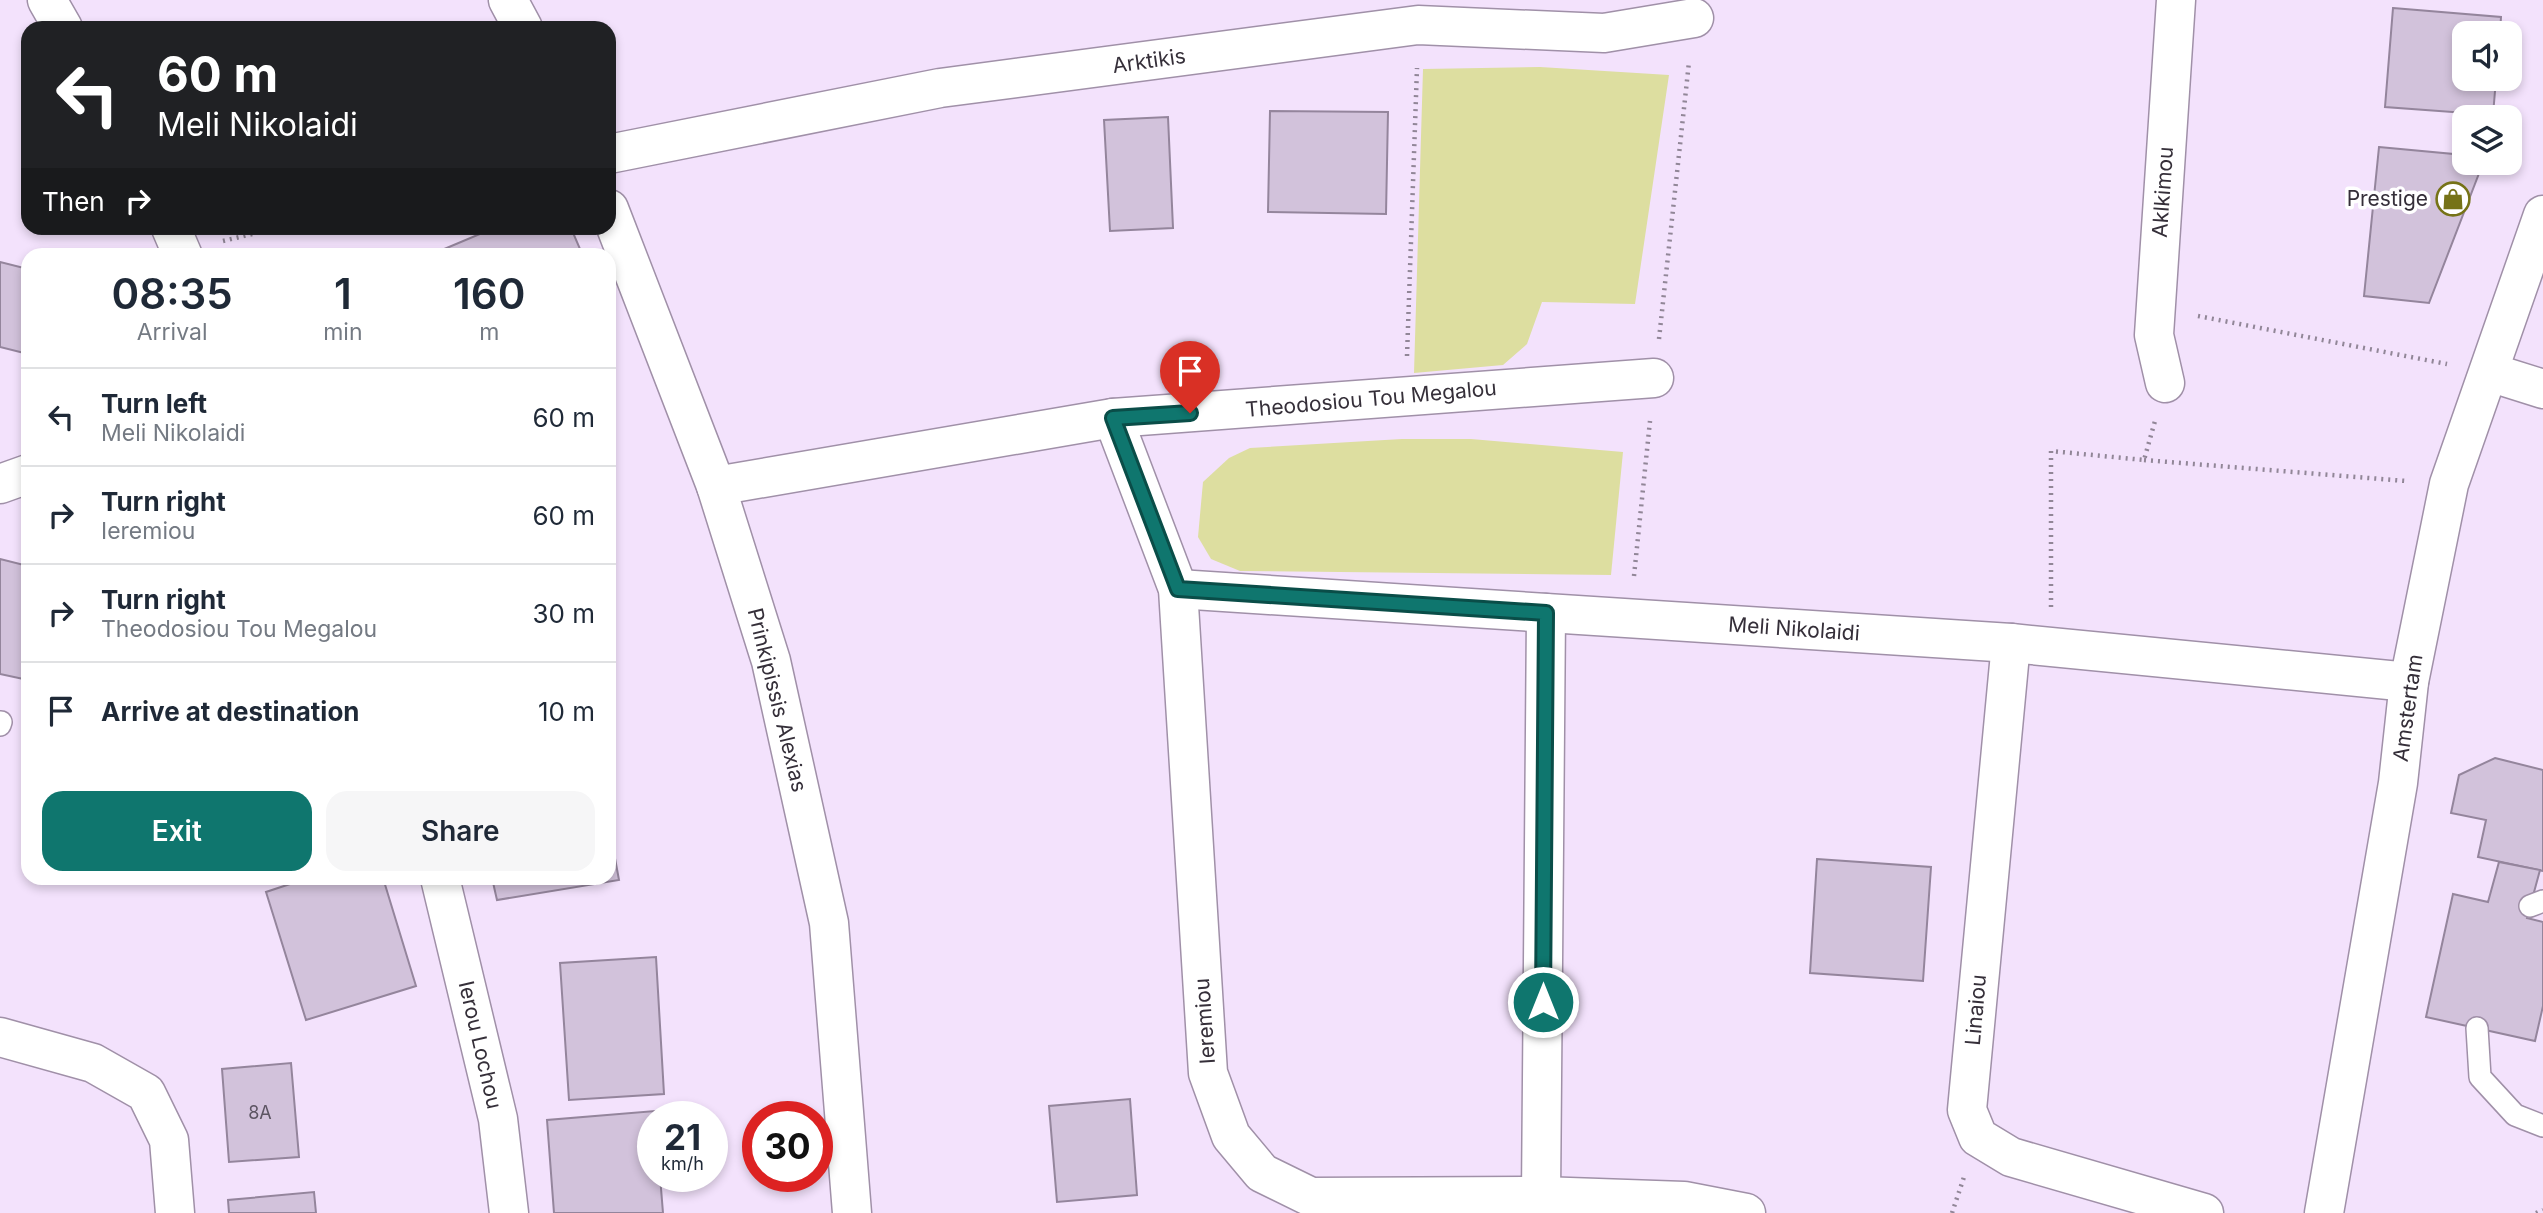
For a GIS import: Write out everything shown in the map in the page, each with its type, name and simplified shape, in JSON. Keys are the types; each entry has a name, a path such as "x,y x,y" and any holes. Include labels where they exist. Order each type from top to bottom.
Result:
{"street":[{"path":"47,0 59,21"},
{"path":"509,0 520,21"},
{"name":"Aklkimou","path":"2165,383 2154,335 2176,0"},
{"name":"Arktikis","path":"616,153 940,89 1418,25 1604,33 1694,18"},
{"name":"Amstertam","path":"2324,1213 2398,783 2409,682 2449,484 2543,215"},
{"name":"Prinkipissis Alexias","path":"616,227 716,486 771,661 829,923 852,1213"},
{"path":"2489,372 2543,389"},
{"name":"Theodosiou Tou Megalou","path":"716,486 1113,418 1654,378"},
{"name":"Ieremiou","path":"1113,418 1178,589 1208,1073 1231,1136 1262,1173 1311,1197 1541,1196 1684,1202 1746,1213"},
{"path":"0,484 21,476"},
{"name":"Meli Nikolaidi","path":"1178,589 2011,643 2409,682"},
{"path":"1541,1196 1546,613"},
{"name":"Linaiou","path":"2011,643 1967,1110 1978,1138 2011,1157 2204,1213"},
{"name":"Ierou Lochou","path":"442,885 498,1119 509,1213"},
{"path":"0,1037 93,1063 146,1093 169,1140 175,1213"}],"lane":[{"path":"2477,1028 2480,1077 2515,1115 2543,1126"}],"path":[{"path":"1630,618 1694,18"},
{"path":"1406,397 1418,25"},
{"path":"178,245 236,235"},
{"path":"2156,308 2489,372"},
{"path":"2144,460 2165,383"},
{"path":"2050,646 2051,451 2449,484"},
{"path":"2536,1213 2543,1210"}],"green space":[{"path":"1540,67 1669,75 1635,304 1542,302 1527,344 1503,365 1414,373 1423,69"},
{"path":"1402,439 1471,439 1623,452 1611,575 1240,571 1211,559 1198,537 1203,482 1229,458 1250,448"}],"building":[{"path":"2393,8 2501,17 2501,21 2452,21 2452,91 2495,91 2494,105 2452,105 2452,112 2385,107"},
{"path":"1270,111 1388,112 1386,214 1268,212"},
{"path":"1168,117 1173,228 1110,231 1104,120"},
{"path":"2379,147 2452,154 2452,175 2478,175 2429,303 2364,296"},
{"path":"477,235 574,235 580,248 447,248"},
{"path":"0,262 21,267 21,352 0,347"},
{"path":"0,559 21,564 21,678 0,674"},
{"path":"2495,758 2543,770 2543,871 2478,857 2486,820 2451,813 2459,775"},
{"path":"1817,859 1931,867 1923,981 1810,973"},
{"path":"2499,862 2540,870 2527,918 2543,922 2543,1006 2535,1041 2426,1017 2453,894 2488,902"},
{"path":"287,885 385,885 416,986 306,1020 266,892"},
{"path":"494,885 588,885 497,900"},
{"path":"656,957 664,1094 569,1100 560,963"},
{"path":"291,1063 299,1157 229,1162 222,1069"},
{"path":"1130,1099 1137,1195 1057,1202 1049,1106"},
{"path":"637,1112 637,1192 661,1192 663,1213 554,1213 547,1120"},
{"path":"314,1192 316,1213 229,1213 228,1200"}],"place":[{"name":"Prestige","path":"2453,199"}],"route":[{"path":"1190,413 1113,418 1178,589 1546,613 1543,1002"}]}
